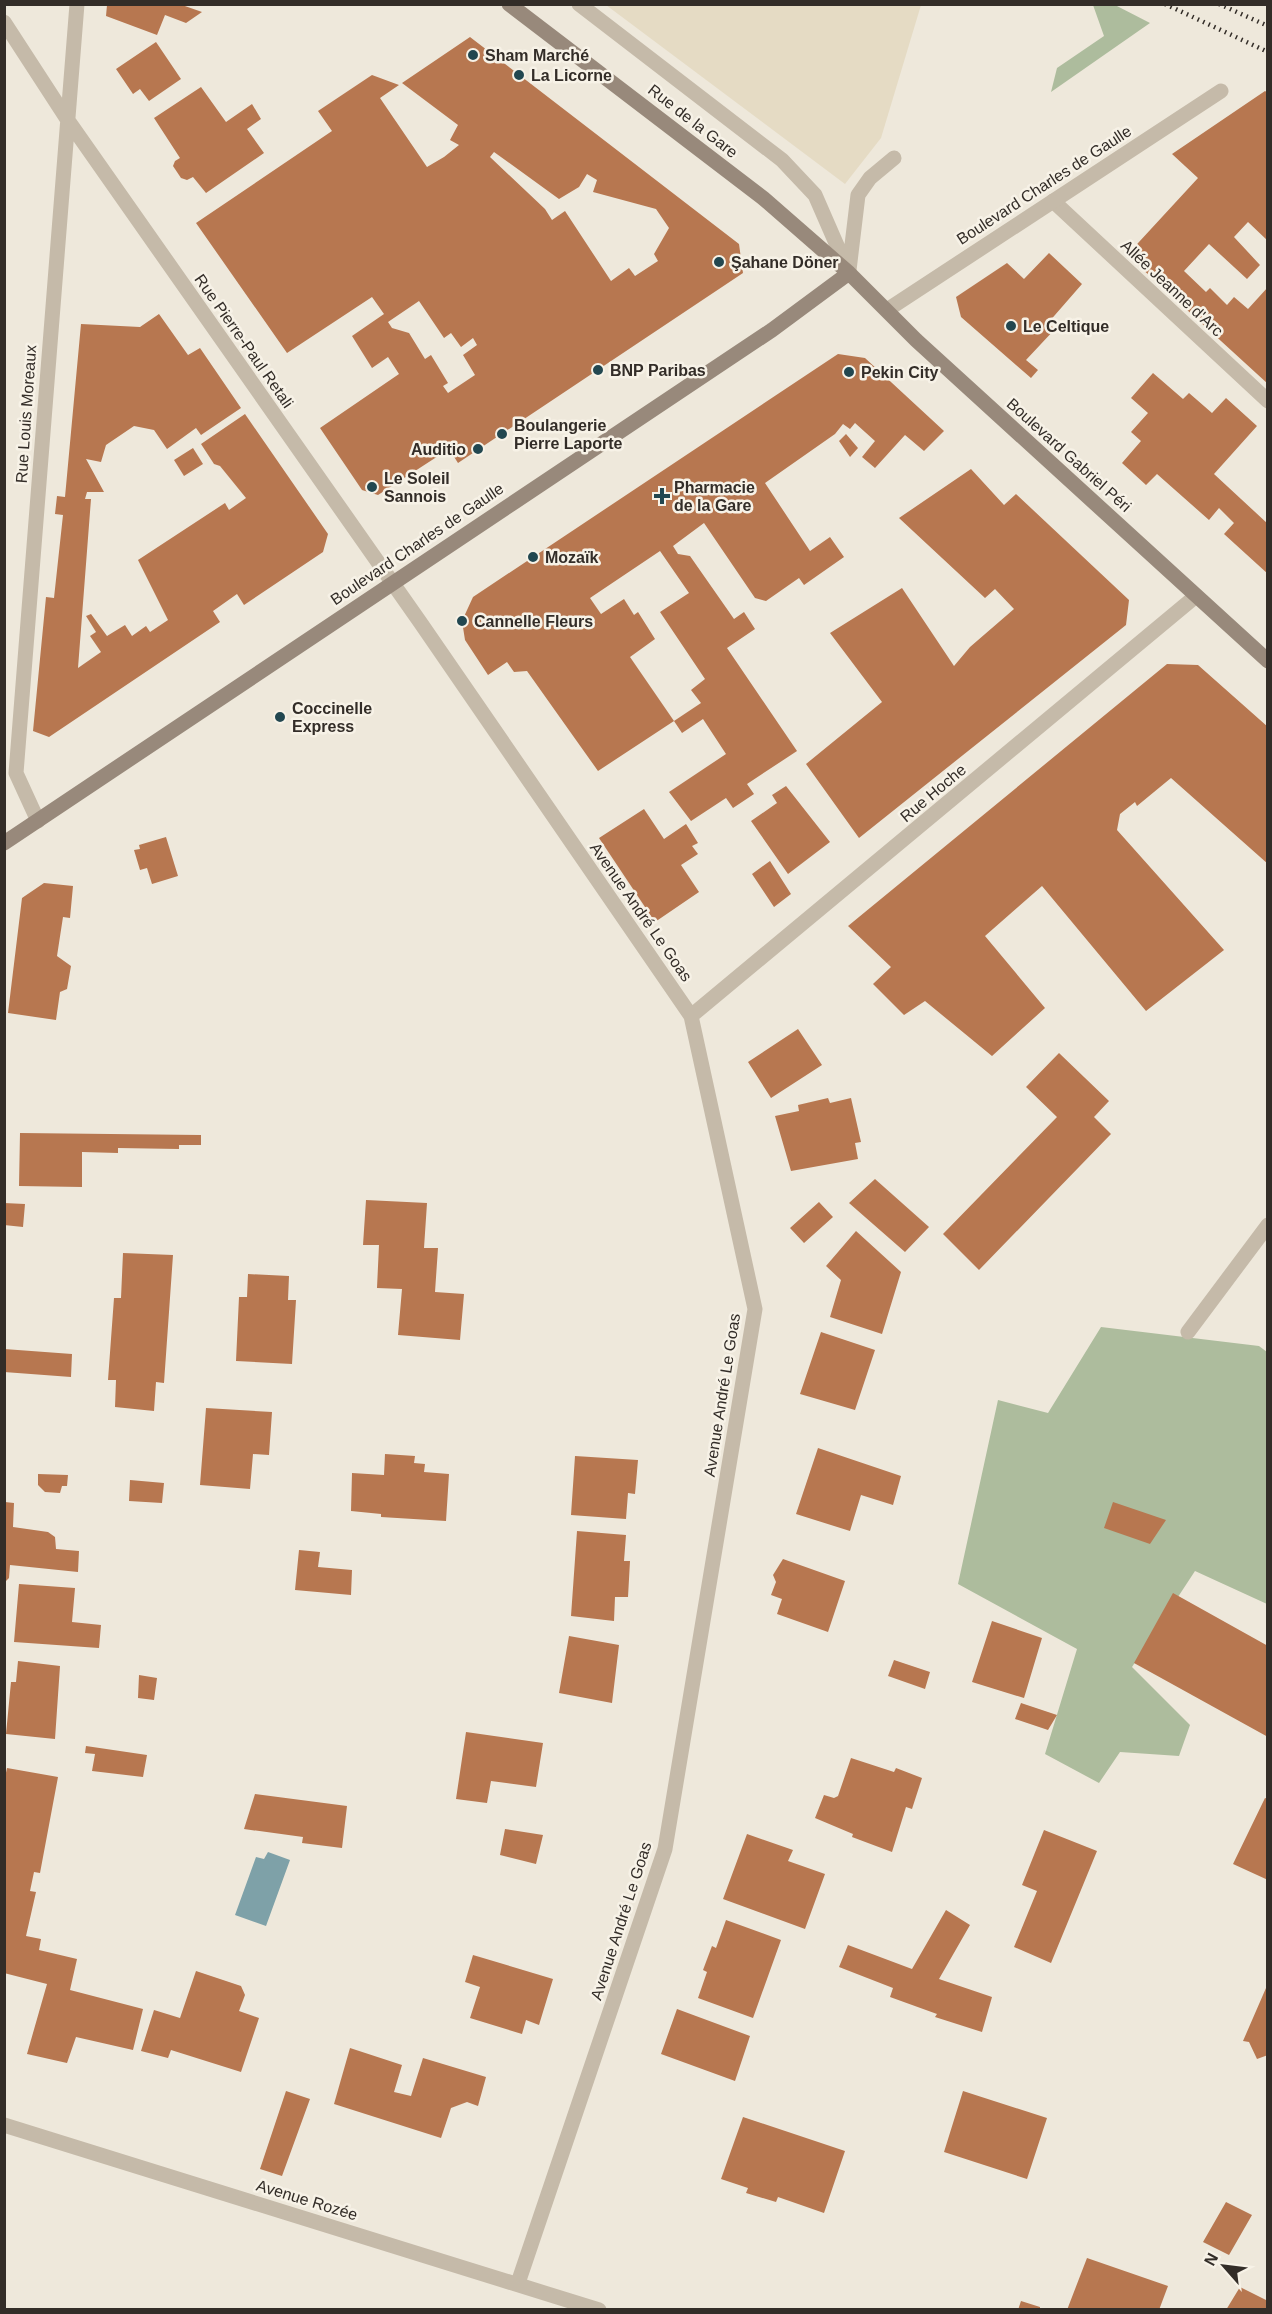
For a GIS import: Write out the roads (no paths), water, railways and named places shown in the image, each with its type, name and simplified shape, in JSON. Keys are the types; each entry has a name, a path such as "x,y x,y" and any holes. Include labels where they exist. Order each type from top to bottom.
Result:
{"main road":[{"name":"Rue de la Gare","path":"509,4 523,12 762,198 849,273"},
{"name":"Boulevard Gabriel Péri","path":"849,273 886,310 1268,661"},
{"name":"Boulevard Charles de Gaulle","path":"4,843 772,330 849,273"}],"street":[{"name":"Rue Louis Moreaux","path":"38,821 16,773 76,4"},
{"path":"579,4 782,160 815,195 849,273"},
{"name":"Rue Pierre-Paul Retali","path":"4,22 67,119 392,583"},
{"name":"Boulevard Charles de Gaulle","path":"886,310 1221,91"},
{"path":"849,273 858,195 870,178 894,158"},
{"name":"Allée Jeanne d'Arc","path":"1053,201 1268,401"},
{"name":"Avenue André Le Goas","path":"392,583 691,1016 755,1309 665,1849 518,2283"},
{"name":"Rue Hoche","path":"691,1016 1196,596"},
{"path":"1188,1332 1268,1225"},
{"name":"Avenue Rozée","path":"4,2126 518,2283 599,2310"}],"water":[{"path":"268,1852 290,1860 266,1926 235,1915 256,1857 264,1859"}],"railway":[{"path":"1165,4 1268,52"},
{"path":"1219,4 1268,26"}],"place":[{"name":"Sham Marché","path":"473,55"},
{"name":"La Licorne","path":"519,75"},
{"name":"Şahane Döner","path":"719,262"},
{"name":"Le Celtique","path":"1011,326"},
{"name":"BNP Paribas","path":"598,370"},
{"name":"Pekin City","path":"849,372"},
{"name":"Boulangerie Pierre Laporte","path":"502,434"},
{"name":"Auditio","path":"478,449"},
{"name":"Le Soleil Sannois","path":"372,487"},
{"name":"Pharmacie de la Gare","path":"662,496"},
{"name":"Mozaïk","path":"533,557"},
{"name":"Cannelle Fleurs","path":"462,621"},
{"name":"Coccinelle Express","path":"280,717"}]}
